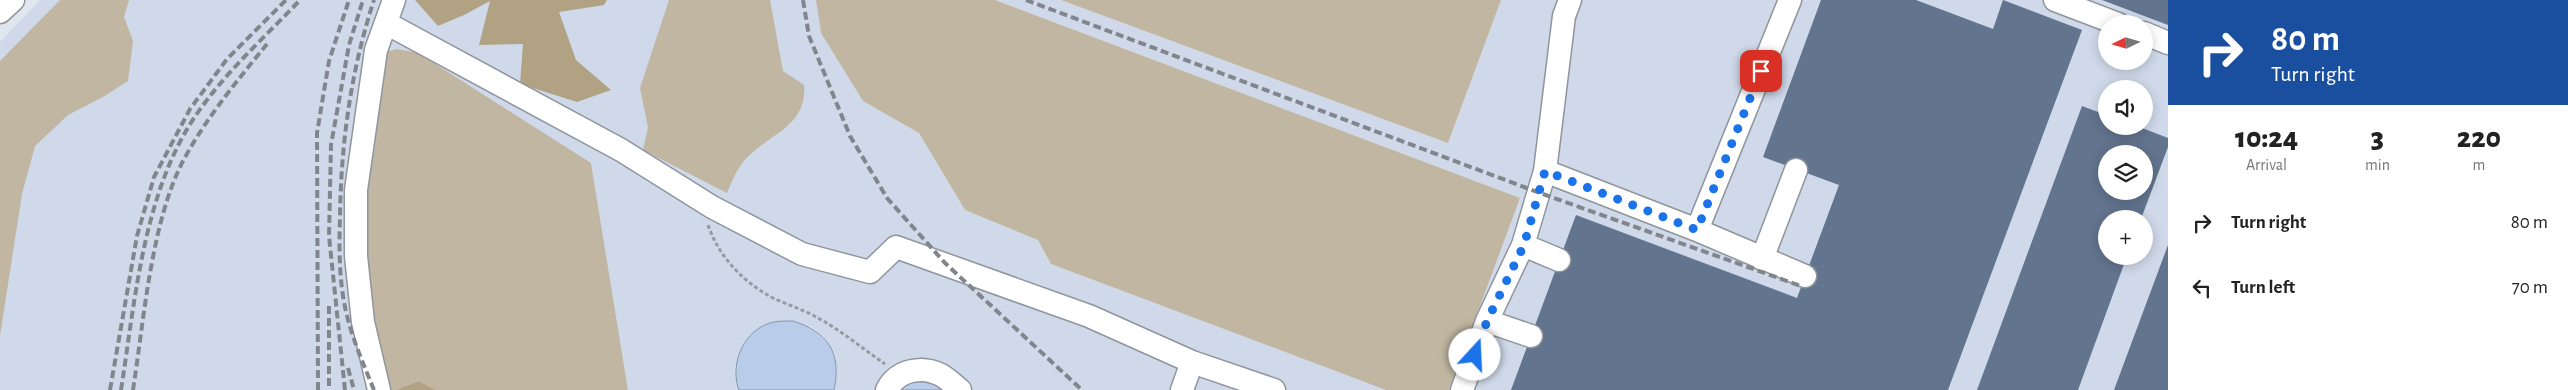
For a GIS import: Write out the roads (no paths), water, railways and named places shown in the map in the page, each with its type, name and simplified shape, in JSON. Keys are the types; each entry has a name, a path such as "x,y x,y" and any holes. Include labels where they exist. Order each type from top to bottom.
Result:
{"lane":[{"path":"0,12 13,0"},
{"path":"379,390 363,322 356,256 356,190 376,50 394,0"},
{"path":"1462,390 1487,321 1524,245 1545,171 1564,16 1570,0"},
{"path":"1697,230 1790,0"},
{"path":"2055,0 2098,16"},
{"path":"386,23 622,150 712,207 802,254 870,272 896,247 1090,316 1192,362 1274,390"},
{"path":"2153,37 2168,43"},
{"path":"1762,259 1796,170"},
{"path":"1545,171 1697,230 1805,276"},
{"path":"1524,245 1559,260"},
{"path":"1487,321 1531,336"},
{"path":"1182,390 1192,362"},
{"path":"894,382 921,369 942,375 960,390"}],"water":[{"path":"793,321 815,331 830,346 836,365 834,390 739,390 736,380 736,369 742,348 747,339 763,326 774,322"},
{"path":"926,378 949,390 896,390 899,386"}],"railway":[{"path":"110,390 137,236 154,177 190,109 227,59 286,0"},
{"path":"121,390 138,278 155,204 168,168 184,135 204,104 238,63 300,0"},
{"path":"318,390 317,133 329,61 349,0"},
{"path":"345,390 329,236 331,145 349,45 363,0"},
{"path":"374,0 353,80 345,134 342,162 340,240 341,274 345,307 354,339 374,390"},
{"path":"803,0 809,36 850,136 887,198 945,263 1082,390"},
{"path":"1026,0 1540,193 1801,286"},
{"path":"133,390 150,272 163,213 172,186 192,145 222,100 267,44"},
{"path":"329,306 329,390"},
{"path":"348,368 354,390"}]}
